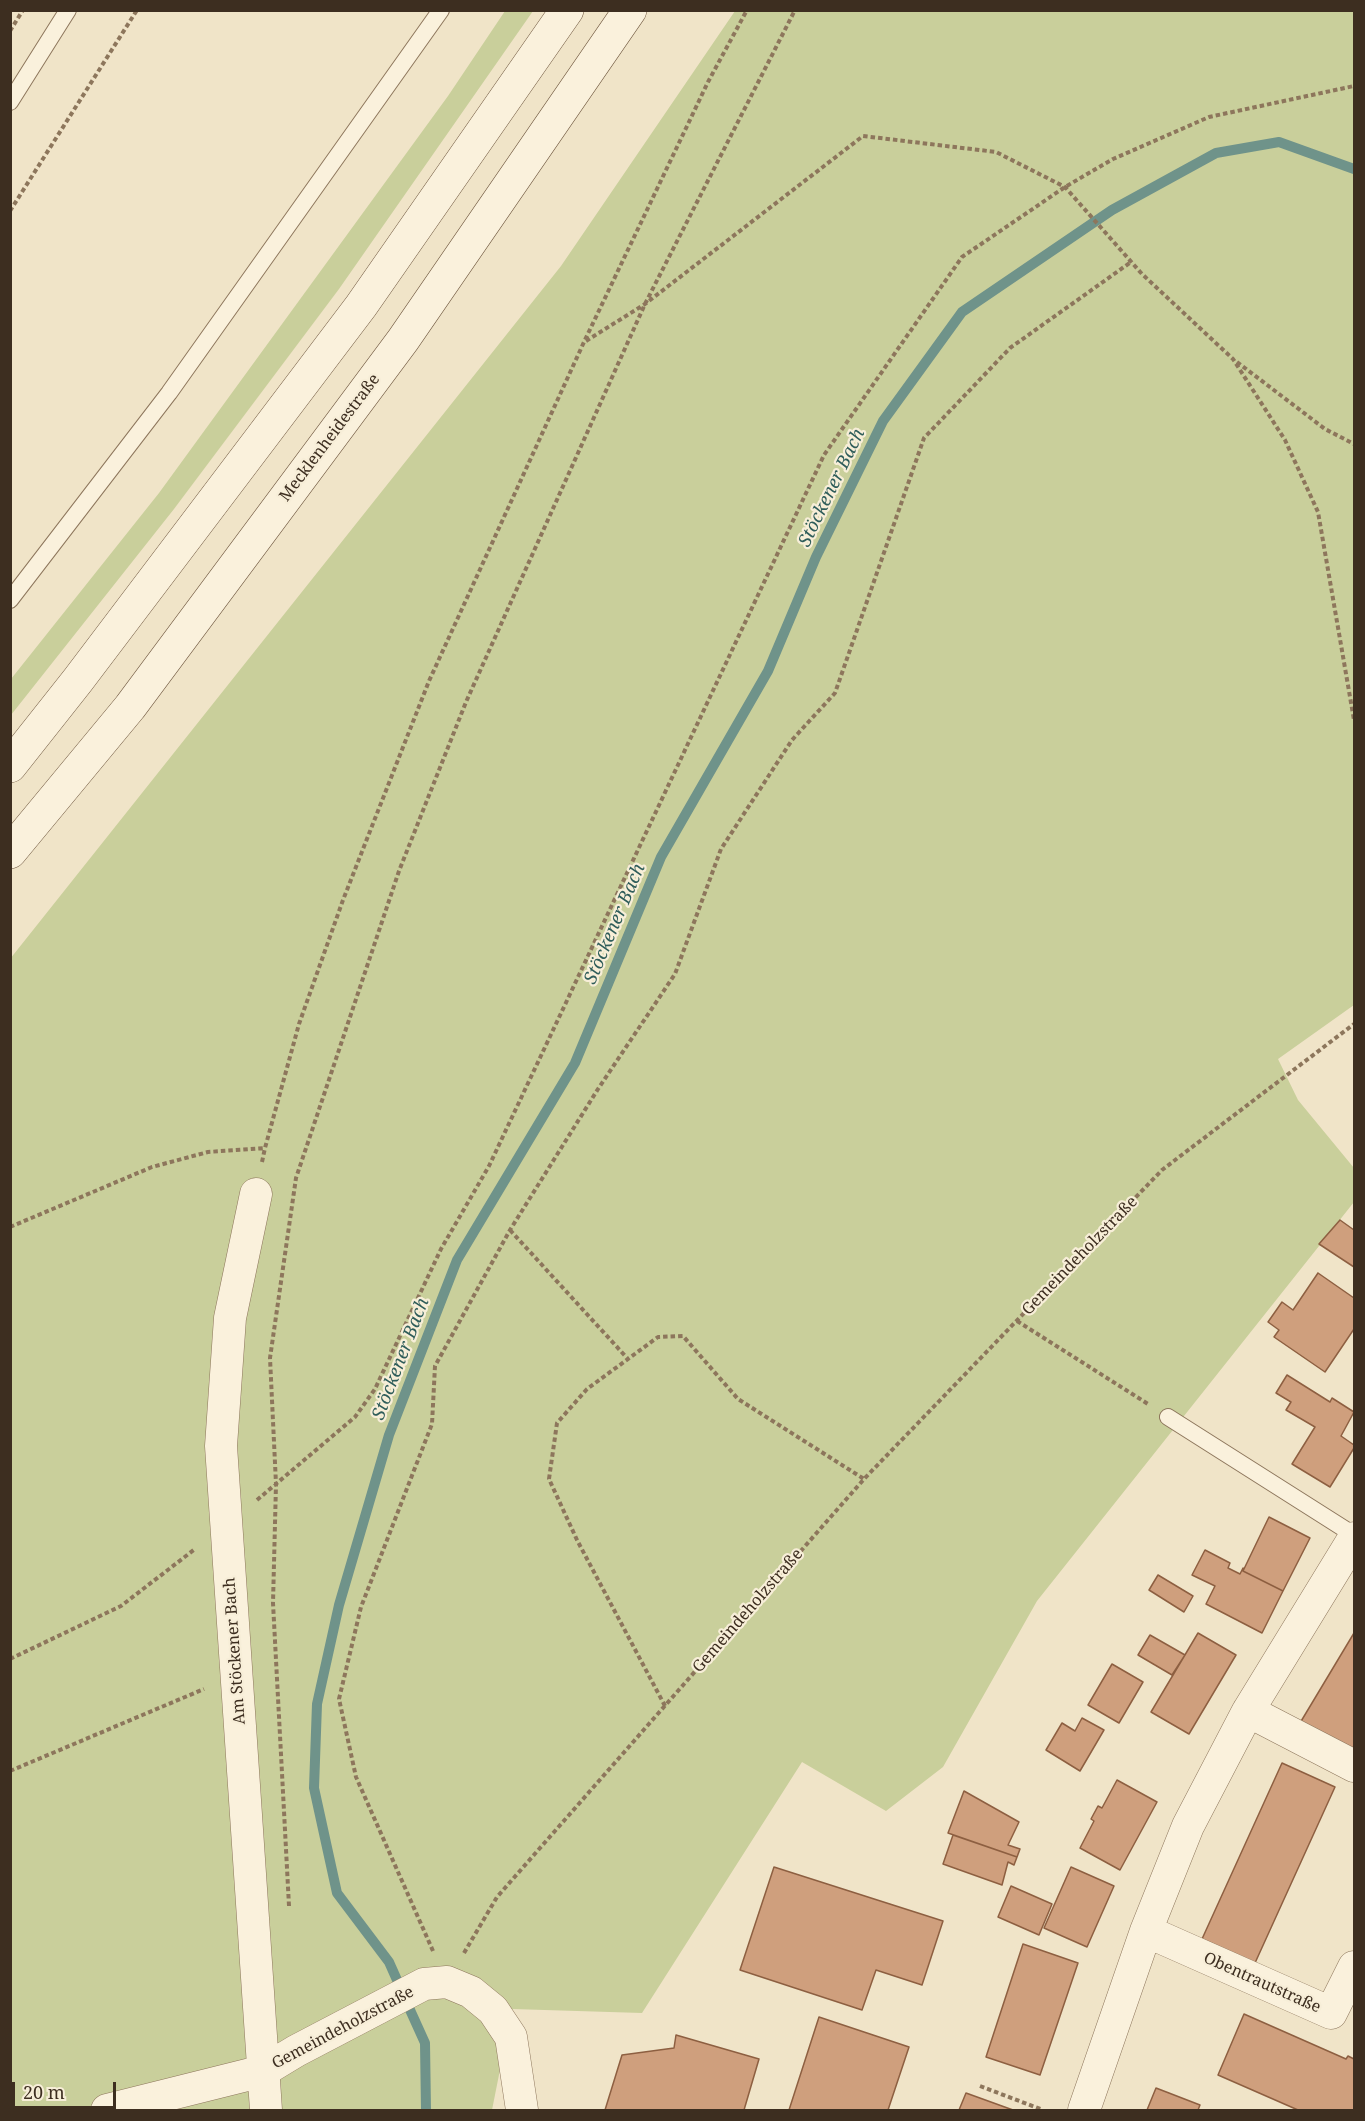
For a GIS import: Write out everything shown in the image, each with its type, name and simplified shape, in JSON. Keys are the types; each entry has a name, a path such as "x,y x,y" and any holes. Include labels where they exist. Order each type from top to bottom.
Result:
{"main road":[{"path":"10,766 78,680 361,306 567,10"},
{"name":"Mecklenheidestraße","path":"10,852 130,707 403,340 630,10"}],"street":[{"name":"Am Stöckener Bach","path":"256,1194 230,1318 221,1446 266,2110"},
{"path":"1084,2110 1146,1931 1188,1826 1248,1711 1354,1537"},
{"path":"1248,1711 1354,1766"},
{"name":"Obentrautstraße","path":"1146,1931 1331,2013 1354,1967"},
{"name":"Gemeindeholzstraße","path":"108,2110 263,2072 296,2051 424,1984 447,1982"},
{"path":"447,1982 471,1992 493,2010 511,2037 522,2110"}],"lane":[{"path":"10,102 68,10"},
{"path":"10,600 169,393 441,10"},
{"path":"1168,1417 1354,1537"}],"path":[{"path":"10,31 23,10"},
{"path":"10,212 137,10"},
{"path":"10,1227 152,1167 208,1152 265,1148 299,1023 343,900 429,681 584,342 708,82 747,10"},
{"path":"289,1910 273,1603 276,1484 270,1358 296,1178 399,871 462,712 645,304 795,10"},
{"path":"10,1659 121,1606 227,1526 355,1417 375,1389 441,1249 494,1155 824,455 962,257 1065,187 1113,159 1209,117 1354,86"},
{"path":"584,342 645,304 863,136 996,152 1065,187 1131,262 1233,359 1325,429 1354,444"},
{"path":"447,1982 356,1777 339,1699 361,1606 432,1424 435,1366 510,1230 598,1089 675,975 721,849 792,740 835,693 924,438 1010,348 1131,262"},
{"path":"1233,359 1285,440 1318,512 1354,703 1354,720"},
{"name":"Gemeindeholzstraße","path":"447,1982 497,1897 864,1479 1162,1170 1354,1024"},
{"path":"510,1230 628,1359"},
{"path":"1017,1322 1168,1417"},
{"path":"665,1706 577,1540 549,1479 557,1423 587,1389 658,1337 683,1336 738,1399 864,1479"},
{"path":"267,1613 273,1603"},
{"path":"10,1771 210,1686 237,1664"},
{"path":"980,2085 1043,2110"}],"green space":[{"path":"505,11 533,11 339,289 174,509 11,715 11,679 159,493 448,96"},
{"path":"735,11 1354,11 1354,1005 1278,1059 1298,1100 1354,1168 1354,1202 1037,1601 943,1767 886,1811 802,1762 642,2013 512,2009 492,2110 11,2110 10,959 561,266"}],"building":[{"path":"1340,1220 1354,1230 1354,1267 1319,1244"},
{"path":"1318,1273 1354,1298 1354,1329 1325,1372 1274,1337 1279,1330 1268,1322 1282,1302 1293,1310"},
{"path":"1287,1375 1330,1402 1332,1398 1354,1412 1341,1436 1354,1445 1354,1448 1330,1487 1292,1464 1315,1427 1286,1410 1291,1402 1276,1393"},
{"path":"1269,1517 1310,1538 1283,1591 1243,1571"},
{"path":"1205,1550 1230,1563 1228,1568 1240,1574 1243,1568 1243,1571 1283,1591 1262,1633 1206,1604 1215,1586 1192,1575"},
{"path":"1158,1575 1193,1596 1184,1612 1149,1590"},
{"path":"1198,1633 1236,1655 1189,1734 1151,1712"},
{"path":"1354,1633 1354,1751 1300,1723"},
{"path":"1150,1635 1185,1655 1172,1675 1138,1655"},
{"path":"1112,1664 1143,1682 1119,1723 1088,1705"},
{"path":"1082,1718 1104,1730 1080,1771 1046,1750 1062,1723 1075,1731"},
{"path":"1282,1763 1335,1787 1255,1963 1202,1939"},
{"path":"1117,1780 1157,1802 1120,1870 1080,1848 1094,1821 1091,1819 1098,1806 1102,1808"},
{"path":"964,1791 1019,1822 1008,1845 1020,1849 1017,1857 948,1833"},
{"path":"953,1835 1017,1857 1014,1865 1008,1862 1002,1885 943,1864"},
{"path":"774,1867 943,1921 922,1985 876,1970 862,2010 740,1970"},
{"path":"1071,1867 1114,1886 1087,1947 1044,1928"},
{"path":"1011,1886 1052,1904 1039,1935 998,1917"},
{"path":"1023,1944 1078,1963 1040,2075 986,2057"},
{"path":"1244,2014 1346,2059 1348,2056 1354,2059 1354,2110 1298,2110 1218,2075"},
{"path":"819,2017 909,2047 888,2110 789,2110"},
{"path":"676,2035 759,2059 744,2110 605,2110 622,2055 674,2048"},
{"path":"1156,2088 1200,2105 1198,2110 1147,2110"},
{"path":"966,2093 1013,2110 959,2110"}],"waterway":[{"name":"Stöckener Bach","path":"401,1989 389,1962 337,1893 314,1788 317,1704 339,1605 389,1435 457,1260 575,1063 661,857 768,671 816,557 883,421 962,312 1112,210 1216,153 1279,142 1354,169"},
{"name":"Stöckener Bach","path":"406,2001 425,2043 426,2110"}]}
